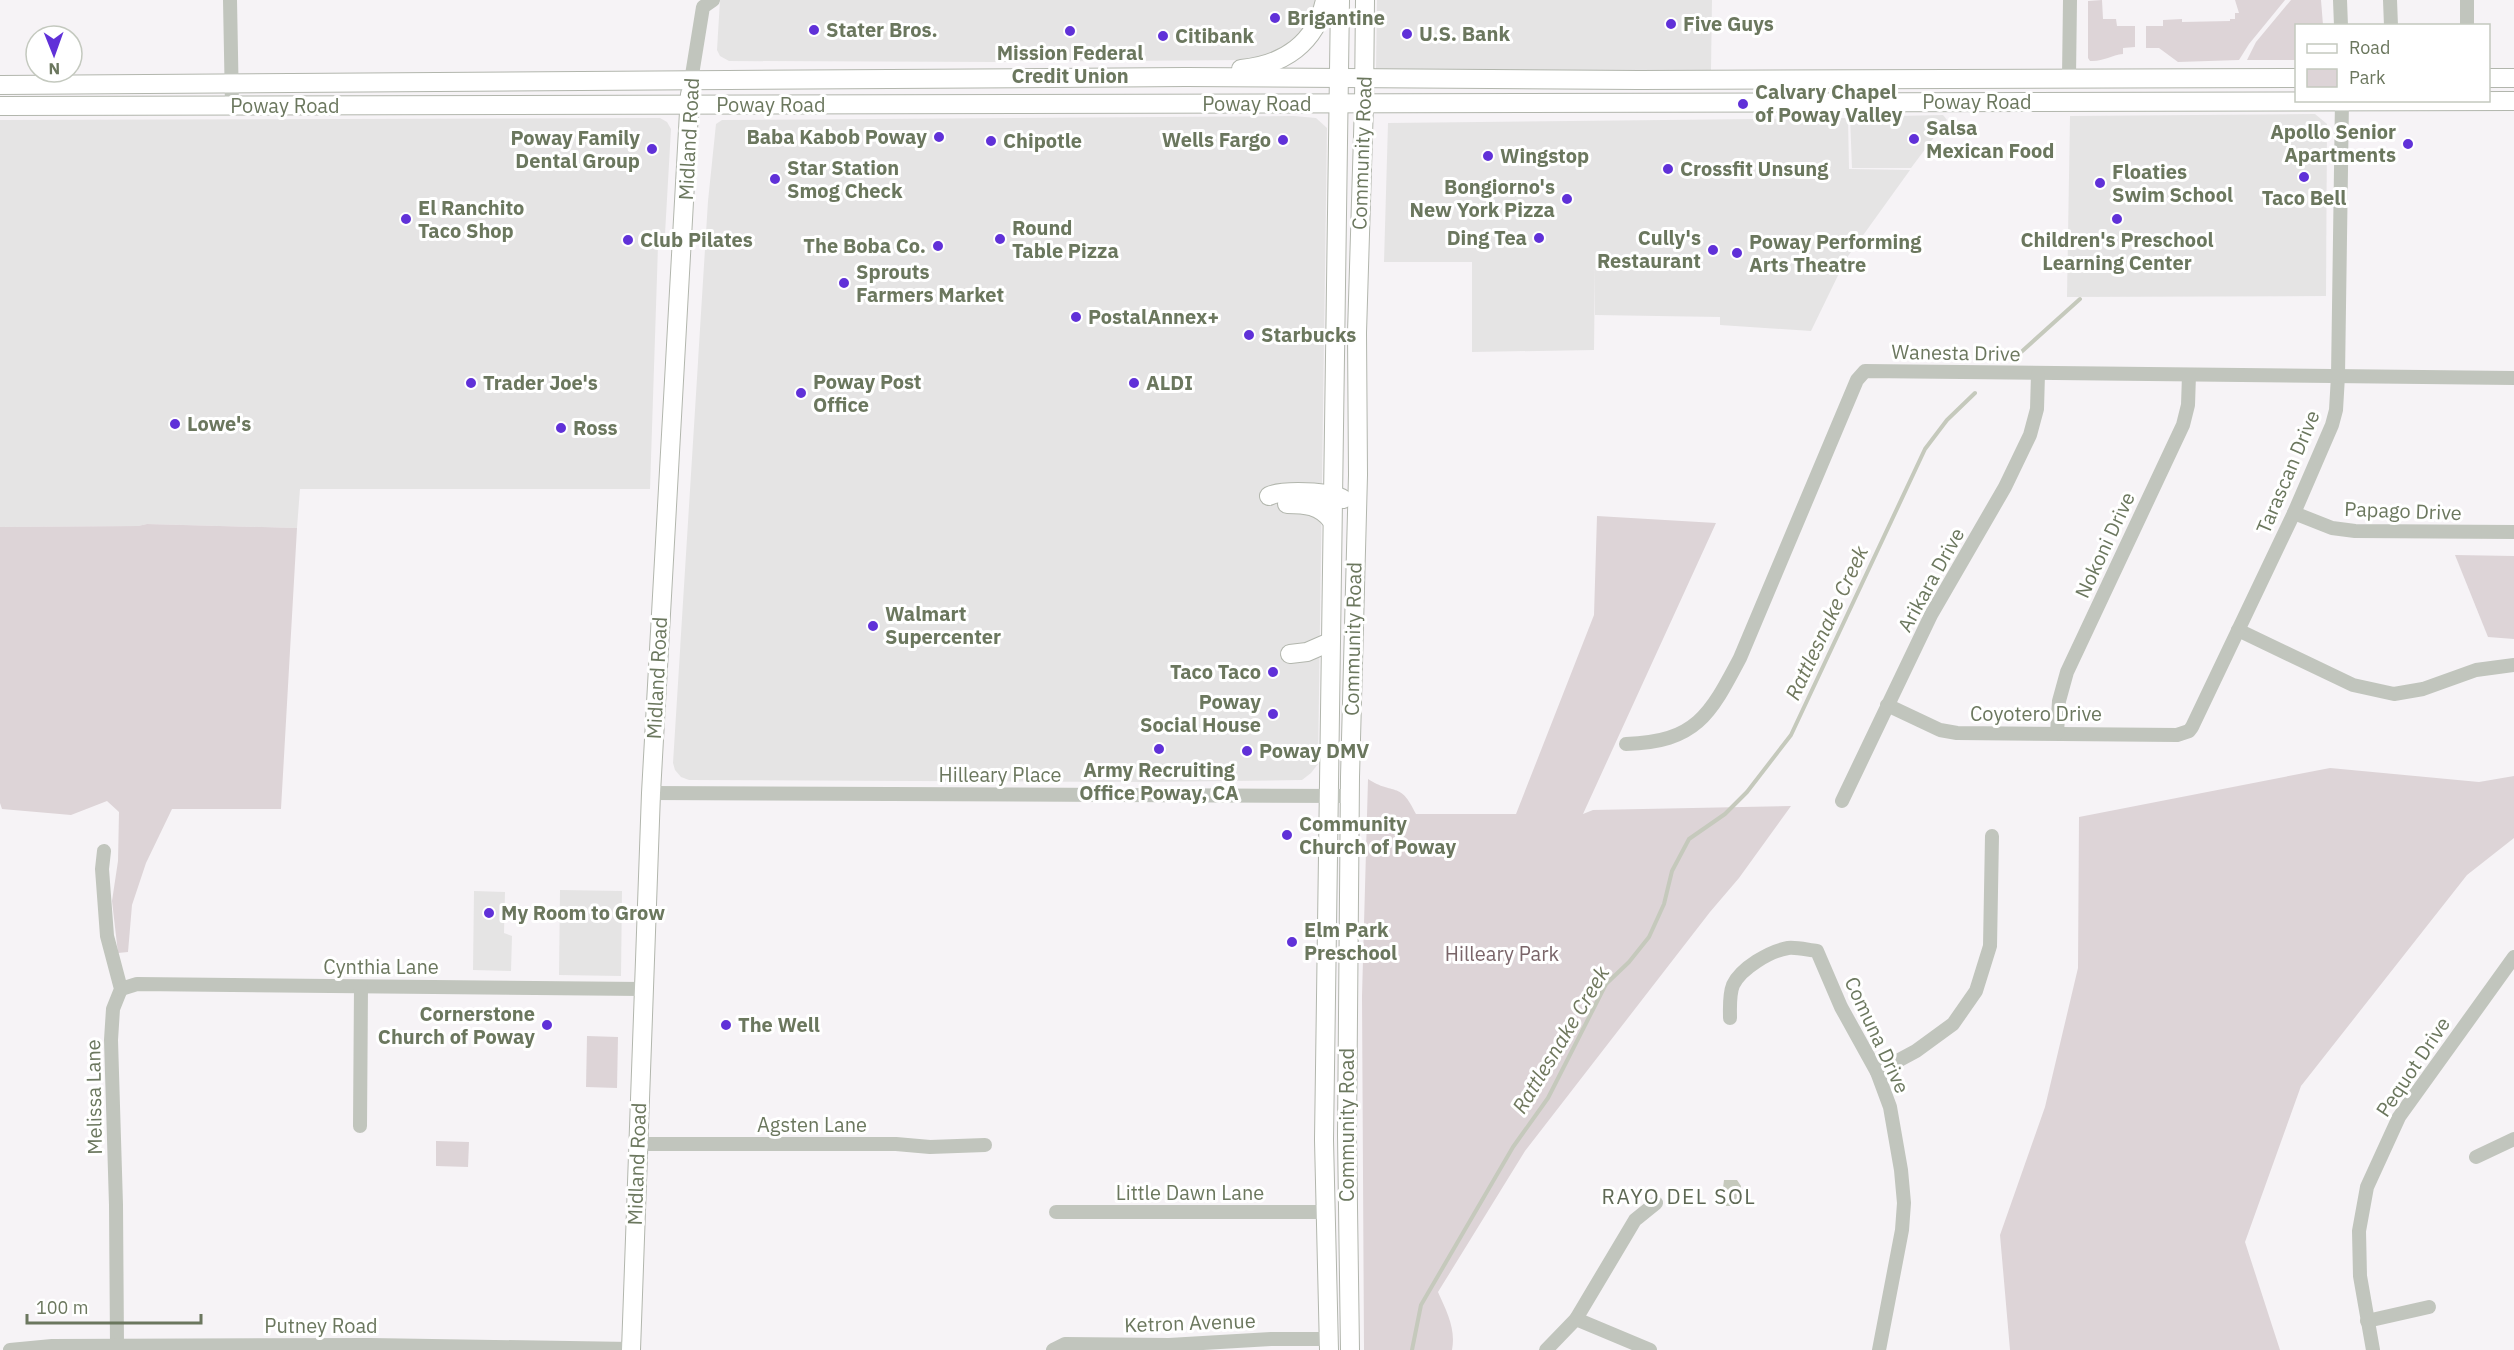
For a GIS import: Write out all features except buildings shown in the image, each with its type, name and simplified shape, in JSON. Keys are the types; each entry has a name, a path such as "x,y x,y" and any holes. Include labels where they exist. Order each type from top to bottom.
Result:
{"main road":[{"path":"1186,77 1255,68 1287,57 1299,48 1314,31 1325,0"},
{"name":"Community Road","path":"1332,1346 1324,1212 1324,1140 1340,0"},
{"name":"Community Road","path":"1350,1350 1347,1211 1350,796 1365,0"},
{"name":"Poway Road","path":"0,85 1156,77 2295,78"},
{"path":"1029,104 1034,94 1043,88 1108,86 1156,77"},
{"path":"1988,102 2013,92 2061,91 2069,85 2069,77"},
{"path":"911,105 920,100 941,96 1010,93 1024,86 1032,78"},
{"path":"1956,102 1956,96 1962,90 1995,88 2025,78"},
{"path":"2490,78 2514,78"},
{"path":"1556,103 1564,92 1572,90 1638,90 1675,79"},
{"path":"1694,103 1719,93 1786,92 1793,85 1794,79"},
{"path":"1798,102 1799,94 1806,90 1878,89 1893,86 1905,79"},
{"path":"2178,102 2178,94 2184,89 2223,88 2251,79"},
{"path":"502,105 503,99 512,92 575,92 606,81"},
{"name":"Midland Road","path":"631,1350 642,989 651,793 692,81"},
{"path":"404,105 422,98 437,96 497,95 509,87 510,82"},
{"path":"0,93 45,92 70,86"},
{"name":"Poway Road","path":"0,106 2295,101"},
{"name":"Poway Road","path":"2490,101 2514,101"},
{"path":"1335,300 1346,303 1350,363 1357,384"},
{"path":"1334,369 1342,400 1344,451 1349,457 1357,457"},
{"path":"1332,521 1318,508 1304,504 1283,504 1269,496 1278,493 1332,494 1340,496 1345,502 1345,591 1353,643"},
{"path":"1290,654 1307,652 1330,642"},
{"path":"1324,1140 1337,1143 1339,1196 1347,1211"},
{"path":"1324,1212 1334,1213 1336,1216 1338,1274 1348,1301"}],"street":[{"path":"230,0 232,106"},
{"path":"2069,77 2070,0"},
{"path":"2340,0 2341,24"},
{"path":"2390,0 2391,24"},
{"path":"2467,0 2467,24"},
{"name":"Midland Road","path":"692,81 704,2"},
{"name":"Tarascan Drive","path":"2189,731 2294,513 2335,418 2338,376 2342,102"},
{"name":"Wanesta Drive","path":"1626,744 1652,743 1682,734 1706,715 1724,687 1740,658 1860,375 1865,371 2514,378"},
{"name":"Arikara Drive","path":"1842,801 1932,615 2005,487 2030,435 2037,409 2038,374"},
{"name":"Nokoni Drive","path":"2057,733 2059,701 2067,672 2183,425 2188,405 2189,375"},
{"name":"Papago Drive","path":"2294,513 2332,528 2355,531 2514,532"},
{"path":"2238,630 2353,685 2394,694 2423,689 2476,670 2514,665"},
{"name":"Coyotero Drive","path":"1887,705 1940,730 1952,732 2177,735 2189,731"},
{"name":"Hilleary Place","path":"651,793 1350,796"},
{"path":"1877,1072 1916,1051 1953,1024 1976,992 1990,946 1992,836"},
{"path":"104,851 102,869 107,936 121,989"},
{"name":"Comuna Drive","path":"1730,1018 1733,985 1742,974 1763,958 1789,948 1817,951 1841,1007 1877,1072 1890,1107 1904,1203 1902,1230 1879,1350"},
{"name":"Pequot Drive","path":"2373,1350 2360,1276 2359,1231 2367,1186 2399,1117 2514,957"},
{"name":"Cynthia Lane","path":"121,989 137,984 642,989"},
{"path":"360,1126 361,987"},
{"name":"Melissa Lane","path":"117,1346 111,1040 113,1009 121,989"},
{"path":"2476,1157 2514,1139"},
{"name":"Agsten Lane","path":"638,1144 884,1144 930,1147 985,1145"},
{"path":"1546,1350 1576,1319 1635,1220 1656,1203"},
{"name":"Little Dawn Lane","path":"1056,1212 1324,1212"},
{"path":"2367,1321 2429,1307"},
{"path":"1576,1319 1650,1350"},
{"name":"Ketron Avenue","path":"1053,1349 1065,1344 1188,1347 1271,1340 1332,1346"},
{"name":"Putney Road","path":"10,1350 52,1346 370,1345 631,1350"}],"shaded area":[{"path":"720,0 1318,0 1309,25 1293,41 1276,53 1247,60 994,62 729,61 720,56 717,50"},
{"path":"1377,0 1712,0 1711,70 1376,70"},
{"path":"2315,114 2327,124 2326,296 2067,297 2070,116"},
{"path":"1943,115 1947,120 1911,168 1852,168 1850,117"},
{"path":"1294,116 1316,118 1327,128 1318,764 1311,773 1302,780 1148,782 689,780 681,777 673,763 708,201 716,124 722,120"},
{"path":"660,118 667,122 671,129 665,234 658,246 650,489 300,489 297,528 147,524 138,526 0,527 0,120"},
{"path":"1848,118 1849,169 1910,170 1846,259 1811,331 1720,325 1720,317 1595,315 1595,264 1594,350 1472,352 1472,262 1384,262 1388,123"},
{"path":"560,890 622,891 621,976 559,975"},
{"name":"My Room to Grow","path":"474,891 505,892 504,933 512,936 511,971 473,970"},
{"path":"1724,1180 1737,1180 1741,1186 1739,1206 1726,1206 1727,1194 1723,1188"}],"green space":[{"path":"2102,0 2103,19 2116,19 2117,26 2135,26 2135,47 2123,48 2123,54 2090,61 2088,58 2088,1"},
{"path":"2235,0 2285,0 2239,60 2178,62 2159,48 2146,48 2146,26 2163,26 2163,20 2230,21 2230,19 2235,19 2235,13 2239,13"},
{"path":"2291,0 2321,0 2323,24 2295,24 2295,60 2247,60 2256,42"},
{"name":"Hilleary Park","path":"1597,516 1716,523 1583,814 1593,810 1791,806 1739,878 1710,912 1525,1151 1438,1292 1452,1328 1452,1350 1364,1350 1362,996 1368,779 1401,792 1416,814 1516,814 1594,615"},
{"path":"147,524 297,528 281,809 172,809 146,863 132,905 128,952 118,953 112,901 118,861 119,812 107,801 71,815 2,809 0,803 0,527 138,526"},
{"path":"2455,555 2514,556 2514,639 2488,637"},
{"path":"2330,768 2479,782 2514,776 2514,838 2467,875 2301,1086 2245,1242 2280,1350 2010,1350 2000,1235 2045,1107 2078,968 2079,817"},
{"path":"587,1036 618,1037 617,1088 586,1087"},
{"path":"436,1141 469,1142 468,1167 436,1166"}],"waterway":[{"name":"Rattlesnake Creek","path":"2019,354 2080,299"},
{"name":"Rattlesnake Creek","path":"1412,1350 1421,1305 1513,1147 1548,1098 1606,984 1629,962 1649,937 1664,904 1672,871 1689,839 1725,814 1747,792 1791,735 1925,449 1947,420 1975,393"}],"place":[{"name":"Brigantine","path":"1275,18"},
{"name":"Five Guys","path":"1671,24"},
{"name":"Stater Bros.","path":"814,30"},
{"name":"Mission Federal Credit Union","path":"1070,31"},
{"name":"U.S. Bank","path":"1407,34"},
{"name":"Citibank","path":"1163,36"},
{"name":"Calvary Chapel of Poway Valley","path":"1743,104"},
{"name":"Baba Kabob Poway","path":"939,137"},
{"name":"Salsa Mexican Food","path":"1914,139"},
{"name":"Wells Fargo","path":"1283,140"},
{"name":"Chipotle","path":"991,141"},
{"name":"Apollo Senior Apartments","path":"2408,144"},
{"name":"Poway Family Dental Group","path":"652,149"},
{"name":"Wingstop","path":"1488,156"},
{"name":"Crossfit Unsung","path":"1668,169"},
{"name":"Taco Bell","path":"2304,177"},
{"name":"Star Station Smog Check","path":"775,179"},
{"name":"Floaties Swim School","path":"2100,183"},
{"name":"Bongiorno's New York Pizza","path":"1567,199"},
{"name":"El Ranchito Taco Shop","path":"406,219"},
{"name":"Children's Preschool Learning Center","path":"2117,219"},
{"name":"Ding Tea","path":"1539,238"},
{"name":"Round Table Pizza","path":"1000,239"},
{"name":"Club Pilates","path":"628,240"},
{"name":"The Boba Co.","path":"938,246"},
{"name":"Cully's Restaurant","path":"1713,250"},
{"name":"Poway Performing Arts Theatre","path":"1737,253"},
{"name":"Sprouts Farmers Market","path":"844,283"},
{"name":"PostalAnnex+","path":"1076,317"},
{"name":"Starbucks","path":"1249,335"},
{"name":"Trader Joe's","path":"471,383"},
{"name":"ALDI","path":"1134,383"},
{"name":"Poway Post Office","path":"801,393"},
{"name":"Lowe's","path":"175,424"},
{"name":"Ross","path":"561,428"},
{"name":"Walmart Supercenter","path":"873,626"},
{"name":"Taco Taco","path":"1273,672"},
{"name":"Poway Social House","path":"1273,714"},
{"name":"Army Recruiting Office Poway, CA","path":"1159,749"},
{"name":"Poway DMV","path":"1247,751"},
{"name":"Community Church of Poway","path":"1287,835"},
{"name":"My Room to Grow","path":"489,913"},
{"name":"Elm Park Preschool","path":"1292,942"},
{"name":"Cornerstone Church of Poway","path":"547,1025"},
{"name":"The Well","path":"726,1025"}],"district":[{"name":"RAYO DEL SOL","path":"1679,1197"}]}
